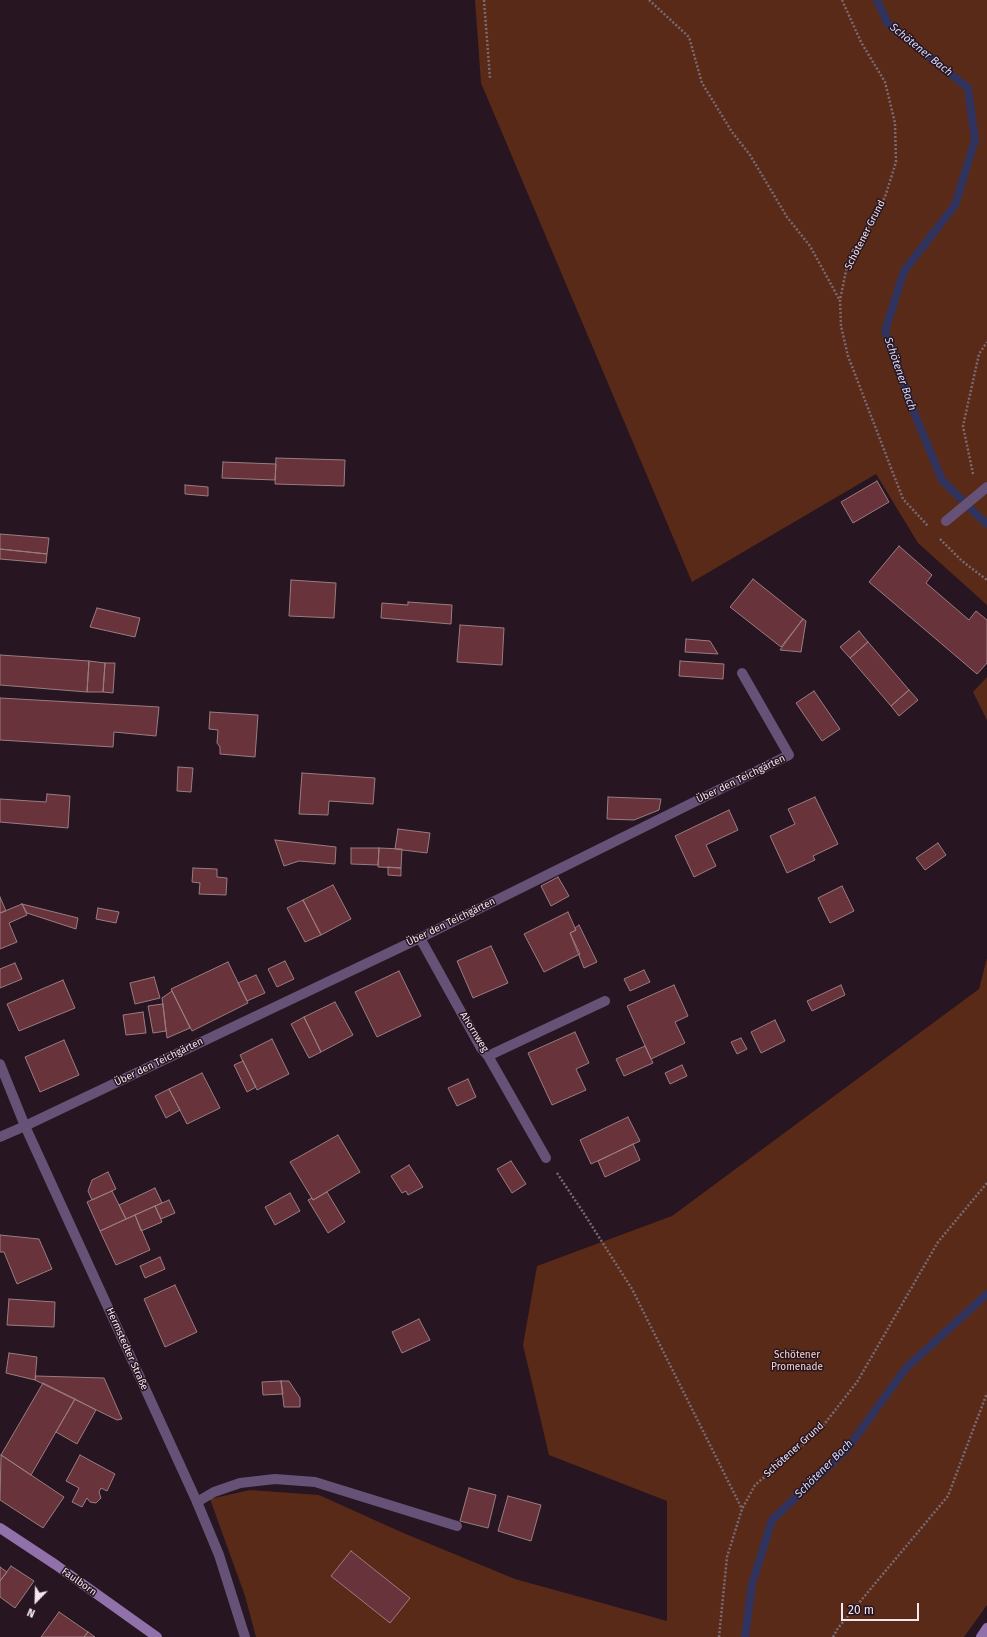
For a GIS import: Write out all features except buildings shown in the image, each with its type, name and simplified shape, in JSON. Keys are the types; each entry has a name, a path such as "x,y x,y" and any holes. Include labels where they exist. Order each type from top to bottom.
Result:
{"street":[{"path":"946,521 987,487"},
{"name":"Über den Teichgärten","path":"0,1137 420,938 789,755 742,673"},
{"name":"Ahornweg","path":"420,938 481,1048 488,1056 605,1001"},
{"path":"488,1056 546,1158"},
{"name":"Hermstedter Straße","path":"0,1064 25,1126 197,1502 218,1555 245,1637"},
{"path":"197,1502 214,1492 240,1483 275,1479 315,1482 457,1526"},
{"name":"Faulborn","path":"0,1528 56,1565 157,1637"},
{"path":"981,1637 987,1628"}],"path":[{"path":"484,0 490,78"},
{"path":"649,0 689,37 702,83 732,132 750,155 787,218 810,246 840,300"},
{"name":"Schötener Grund","path":"842,0 861,42 886,82 895,123 896,162 885,197 847,266 840,300 842,326 848,356 903,498 932,531"},
{"path":"978,495 963,426 979,354 987,342"},
{"path":"937,537 962,561 987,580"},
{"path":"546,1158 584,1212 632,1289 742,1509"},
{"name":"Schötener Grund","path":"720,1637 727,1557 742,1509 755,1485 819,1431 857,1382 938,1242 987,1183"},
{"path":"833,1637 838,1628 948,1496 987,1393"}],"green space":[{"path":"475,0 987,0 987,605 918,543 876,474 692,582 481,83"},
{"path":"987,677 987,720 973,692"},
{"name":"Schötener Promenade","path":"987,958 987,1605 964,1637 256,1637 245,1596 210,1499 250,1490 319,1495 401,1532 515,1579 667,1621 667,1501 549,1455 523,1345 537,1266 672,1216 979,989"}],"waterway":[{"name":"Schötener Bach","path":"877,0 888,24 968,88 975,140 955,205 904,271 885,331 913,410 942,480 987,524"},
{"name":"Schötener Bach","path":"745,1637 752,1584 772,1520 847,1449 906,1368 987,1294"}]}
